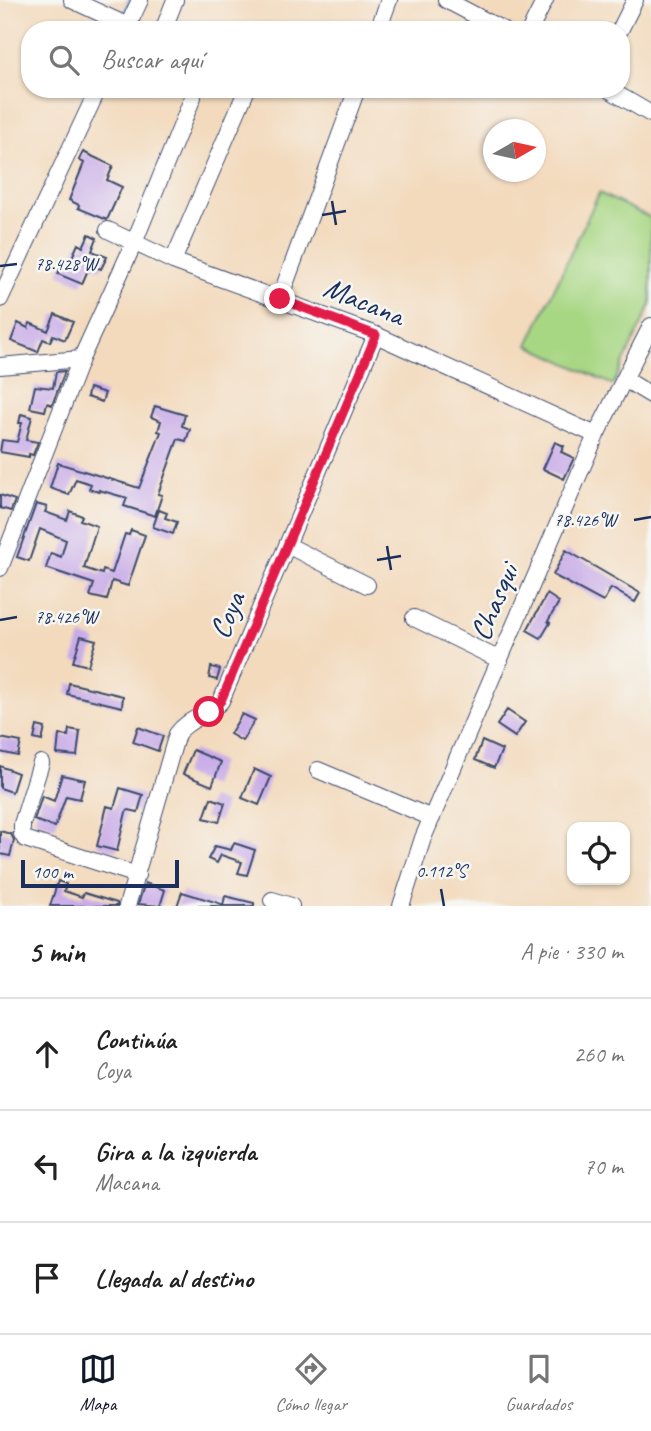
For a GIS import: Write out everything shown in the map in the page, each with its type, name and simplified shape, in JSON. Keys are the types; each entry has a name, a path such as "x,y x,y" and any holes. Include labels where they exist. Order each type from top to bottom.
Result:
{"street":[{"path":"72,0 113,21"},
{"path":"130,21 141,0"},
{"path":"167,21 175,0"},
{"path":"381,21 389,0"},
{"path":"446,0 486,21"},
{"path":"534,21 545,0"},
{"path":"624,21 635,0"},
{"path":"0,299 94,98"},
{"path":"0,568 80,359 134,243 193,98"},
{"path":"173,261 243,98"},
{"path":"280,299 353,98"},
{"path":"623,98 651,114"},
{"name":"Macana","path":"108,230 173,261 376,335 596,435"},
{"name":"Chasqui","path":"401,906 432,818 499,660 596,435 651,326"},
{"name":"Coya","path":"127,906 177,734 184,725 209,712 221,701 376,335"},
{"path":"0,366 80,359"},
{"path":"626,380 651,395"},
{"path":"287,545 367,585"},
{"path":"414,618 499,660"},
{"path":"41,763 22,824 25,839 136,875"},
{"path":"317,770 432,818"},
{"path":"272,900 291,906"}],"green space":[{"path":"599,193 651,218 651,304 613,385 528,345"}],"building":[{"path":"83,152 113,166 107,180 122,187 107,220 78,208 79,205 69,200 84,163 79,160"},
{"path":"89,234 97,238 92,251 107,257 101,269 90,265 82,284 58,274 63,262 69,264 78,244 83,247"},
{"path":"55,314 73,322 65,340 53,335 50,342 43,339 38,352 11,341 18,323 28,328 30,323 48,331"},
{"path":"65,371 52,405 47,403 45,411 30,408 35,386 53,388 56,372"},
{"path":"89,388 105,393 102,402 87,397"},
{"path":"155,406 185,415 182,426 190,429 186,441 178,439 158,494 162,495 155,516 124,506 127,498 89,489 91,484 76,479 69,495 50,488 58,463 139,488 161,432 158,431 161,421 151,417"},
{"path":"21,414 32,417 26,440 38,442 33,455 29,454 29,457 0,452 2,440 17,442 22,423 19,423"},
{"path":"555,442 564,446 561,452 574,458 564,479 543,469"},
{"path":"0,495 15,500 11,511 0,508"},
{"path":"36,504 47,507 45,512 67,520 70,511 82,516 80,520 97,526 84,568 102,574 103,570 112,573 125,534 129,535 131,530 145,535 128,586 112,581 107,600 90,596 94,584 46,568 51,553 61,557 66,540 40,529 29,561 17,557"},
{"path":"159,510 167,513 165,518 177,522 173,534 153,527"},
{"path":"566,550 640,593 635,602 611,588 603,602 553,575"},
{"path":"547,594 559,602 541,638 527,630"},
{"path":"81,636 96,640 88,666 73,662"},
{"path":"211,667 220,669 217,680 209,678"},
{"path":"69,683 123,696 122,707 67,694"},
{"path":"507,710 525,722 515,737 497,725"},
{"path":"242,714 255,720 242,741 230,734"},
{"path":"37,726 45,728 42,741 34,739"},
{"path":"138,727 163,736 158,751 133,742"},
{"path":"69,729 80,731 77,756 57,754 59,735 68,736"},
{"path":"0,738 21,742 18,756 0,752"},
{"path":"482,741 502,750 494,768 475,760"},
{"path":"193,750 221,762 212,786 183,774"},
{"path":"0,766 18,773 12,792 0,788"},
{"path":"254,769 271,777 259,805 242,798"},
{"path":"62,775 85,780 80,799 66,796 55,827 34,820 42,796 54,801"},
{"path":"120,788 143,795 138,812 126,812 117,851 97,846 107,806 114,808"},
{"path":"211,798 225,803 219,822 204,818"},
{"path":"0,831 11,834 14,840 10,856 0,854"},
{"path":"234,843 255,850 247,875 238,873 242,862 221,855 217,863 208,859 215,846 231,850"},
{"path":"58,881 66,884 64,891 82,897 84,893 117,903 117,906 50,906"},
{"path":"145,883 165,890 160,906 138,904"},
{"path":"182,892 222,904 177,906"},
{"path":"225,896 254,903 254,906 223,906"}],"waterway":[{"path":"123,17 130,0"}],"route":[{"path":"209,712 221,701 376,335 280,299"}]}
